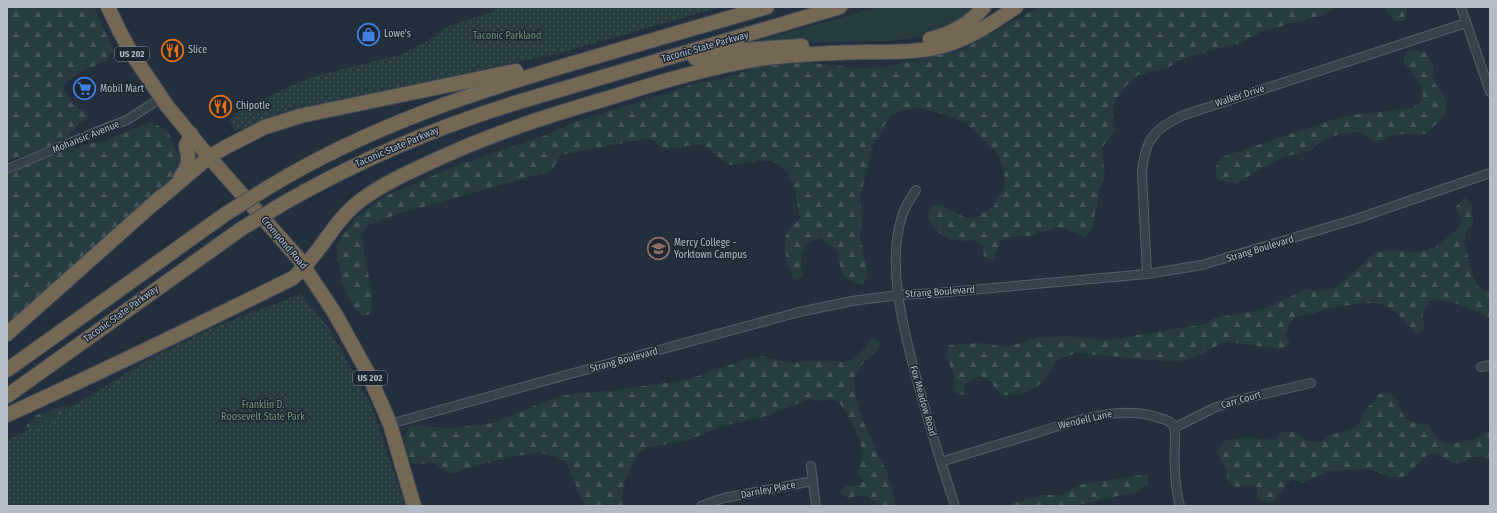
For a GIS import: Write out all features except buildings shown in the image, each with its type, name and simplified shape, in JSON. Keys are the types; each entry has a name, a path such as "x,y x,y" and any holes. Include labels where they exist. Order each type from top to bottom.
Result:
{"highway":[{"name":"Crompond Road","path":"108,7 126,43 161,98 210,157 306,267 334,312 368,373 390,424 414,506"},
{"name":"Taconic State Parkway","path":"7,370 191,238 227,214 296,171 343,147 413,116 487,89 767,7"},
{"name":"Taconic State Parkway","path":"7,396 241,229 322,181 369,158 441,128 502,106 840,7"},
{"path":"623,70 656,70 699,57 753,49 923,41 954,31 972,19 984,7"},
{"path":"7,416 139,354 293,278 306,267 336,225 350,210 367,196 418,168 458,149 503,131 550,115 666,80 731,64 800,55 912,51 938,47 972,34 1016,7"},
{"path":"7,334 156,202 210,157 251,134 273,124 291,119 487,78 574,56 588,59"},
{"path":"156,202 185,171 188,159 186,146 191,134"}],"street":[{"path":"1460,7 1490,92"},
{"name":"Walker Drive","path":"1147,274 1142,174 1144,158 1148,144 1155,133 1170,121 1184,115 1466,23"},
{"name":"Mohansic Avenue","path":"7,169 93,132 127,120 161,98"},
{"name":"Strang Boulevard","path":"390,424 800,312 852,301 898,295 937,293 1181,270 1222,260 1356,219 1490,173"},
{"name":"Fox Meadow Road","path":"916,190 902,214 899,227 896,251 898,295 907,341 926,415 955,506"},
{"path":"1481,367 1490,366"},
{"name":"Carr Court","path":"1174,428 1214,408 1311,383"},
{"name":"Wendell Lane","path":"941,462 1068,423 1104,414 1137,413 1154,416 1170,422 1174,428"},
{"path":"1174,428 1174,469 1180,506"},
{"path":"811,466 816,506"},
{"name":"Darnley Place","path":"701,506 724,498 812,481"}],"green space":[{"path":"7,7 94,7 114,51 106,61 79,72 68,81 64,87 70,101 88,113 87,120 80,123 64,141 7,161"},
{"name":"Taconic Parkland","path":"496,7 721,7 560,53 279,113 235,131 230,121 236,113 301,81 403,54 429,40 446,27 492,12"},
{"path":"879,7 977,7 955,27 932,35 889,41 829,42 756,46 754,42"},
{"path":"1039,7 1339,7 1322,15 1260,32 1243,42 1184,58 1167,68 1138,75 1130,81 1117,98 1113,109 1115,130 1102,148 1105,178 1100,188 1092,229 1085,238 1068,229 1058,227 1030,236 1009,237 1000,241 993,261 984,256 983,246 979,243 972,240 955,240 938,232 927,216 930,208 939,204 966,218 976,218 993,207 1003,190 1005,181 1004,172 997,153 967,124 949,116 920,108 898,111 890,116 873,145 860,197 862,217 860,237 868,276 862,284 849,280 843,274 838,251 821,238 804,247 801,257 803,277 794,279 786,256 785,238 790,229 800,218 791,179 780,165 760,161 729,164 721,160 711,150 704,146 691,145 669,149 657,144 650,138 561,155 551,171 397,214 367,226 362,235 372,294 371,314 362,316 355,309 342,283 337,253 338,243 342,235 360,214 383,197 456,166 549,134 576,121 672,92 692,84 730,76 766,65 796,61 857,68 887,67 963,49"},
{"path":"1386,7 1406,7 1407,11 1404,21 1395,21 1388,14"},
{"path":"1415,50 1426,52 1432,64 1435,83 1446,100 1446,111 1441,119 1426,134 1395,134 1377,142 1360,132 1339,134 1320,142 1312,150 1283,157 1236,183 1217,180 1216,166 1225,156 1344,116 1412,108 1419,104 1423,92 1418,81 1403,61 1406,52"},
{"path":"150,122 167,130 182,163 180,172 90,255 7,324 7,172 55,152 107,140"},
{"path":"1464,197 1472,205 1473,224 1466,231 1464,241 1476,285 1484,291 1490,290 1490,318 1468,308 1446,301 1430,301 1425,307 1423,313 1425,328 1417,333 1387,306 1378,303 1354,304 1293,318 1286,335 1290,344 1282,349 1229,342 1220,344 1193,358 1175,362 1075,353 1058,360 1040,384 1024,394 1004,395 996,390 991,381 981,376 964,384 965,394 955,395 954,375 946,355 949,345 978,343 1007,347 1036,338 1065,336 1107,340 1206,324 1215,318 1261,310 1307,289 1317,291 1336,288 1374,253 1393,250 1414,252 1434,248 1458,230 1462,221 1455,208"},
{"name":"Franklin D. Roosevelt State Park","path":"301,294 331,331 372,407 405,506 7,506 7,440 62,413 151,358 214,327"},
{"path":"873,339 882,344 861,365 856,373 854,383 855,395 864,422 888,475 895,506 878,506 869,497 857,496 848,498 839,493 846,486 855,486 864,481 858,473 862,454 860,441 854,427 839,402 830,399 820,401 810,399 763,417 723,426 686,441 650,447 641,452 626,478 623,488 622,506 584,506 565,461 546,454 536,452 498,460 449,474 433,463 413,464 407,456 403,437 410,426 453,428 492,423 559,396 686,380 744,360 762,356 792,363 821,360 842,362 851,359 860,353"},
{"path":"1389,392 1397,398 1402,412 1407,419 1430,425 1437,439 1445,443 1455,443 1473,439 1490,429 1490,459 1472,457 1463,462 1453,463 1436,453 1427,455 1405,476 1396,478 1367,469 1328,471 1302,483 1292,479 1274,502 1265,503 1257,497 1257,487 1248,485 1237,487 1227,483 1227,472 1217,451 1225,441 1244,437 1275,440 1282,432 1293,432 1310,442 1320,442 1328,436 1357,427 1365,409 1373,403 1379,394"},
{"path":"63,406 88,408 37,440 26,426 37,415"},
{"path":"1148,474 1148,484 1140,491 1073,506 1004,506 1042,495 1062,495 1078,485"}],"place":[{"name":"Lowe's","path":"369,34"},
{"name":"Slice","path":"172,50"},
{"name":"Mobil Mart","path":"85,89"},
{"name":"Chipotle","path":"221,106"},
{"name":"Mercy College - Yorktown Campus","path":"658,249"}]}
